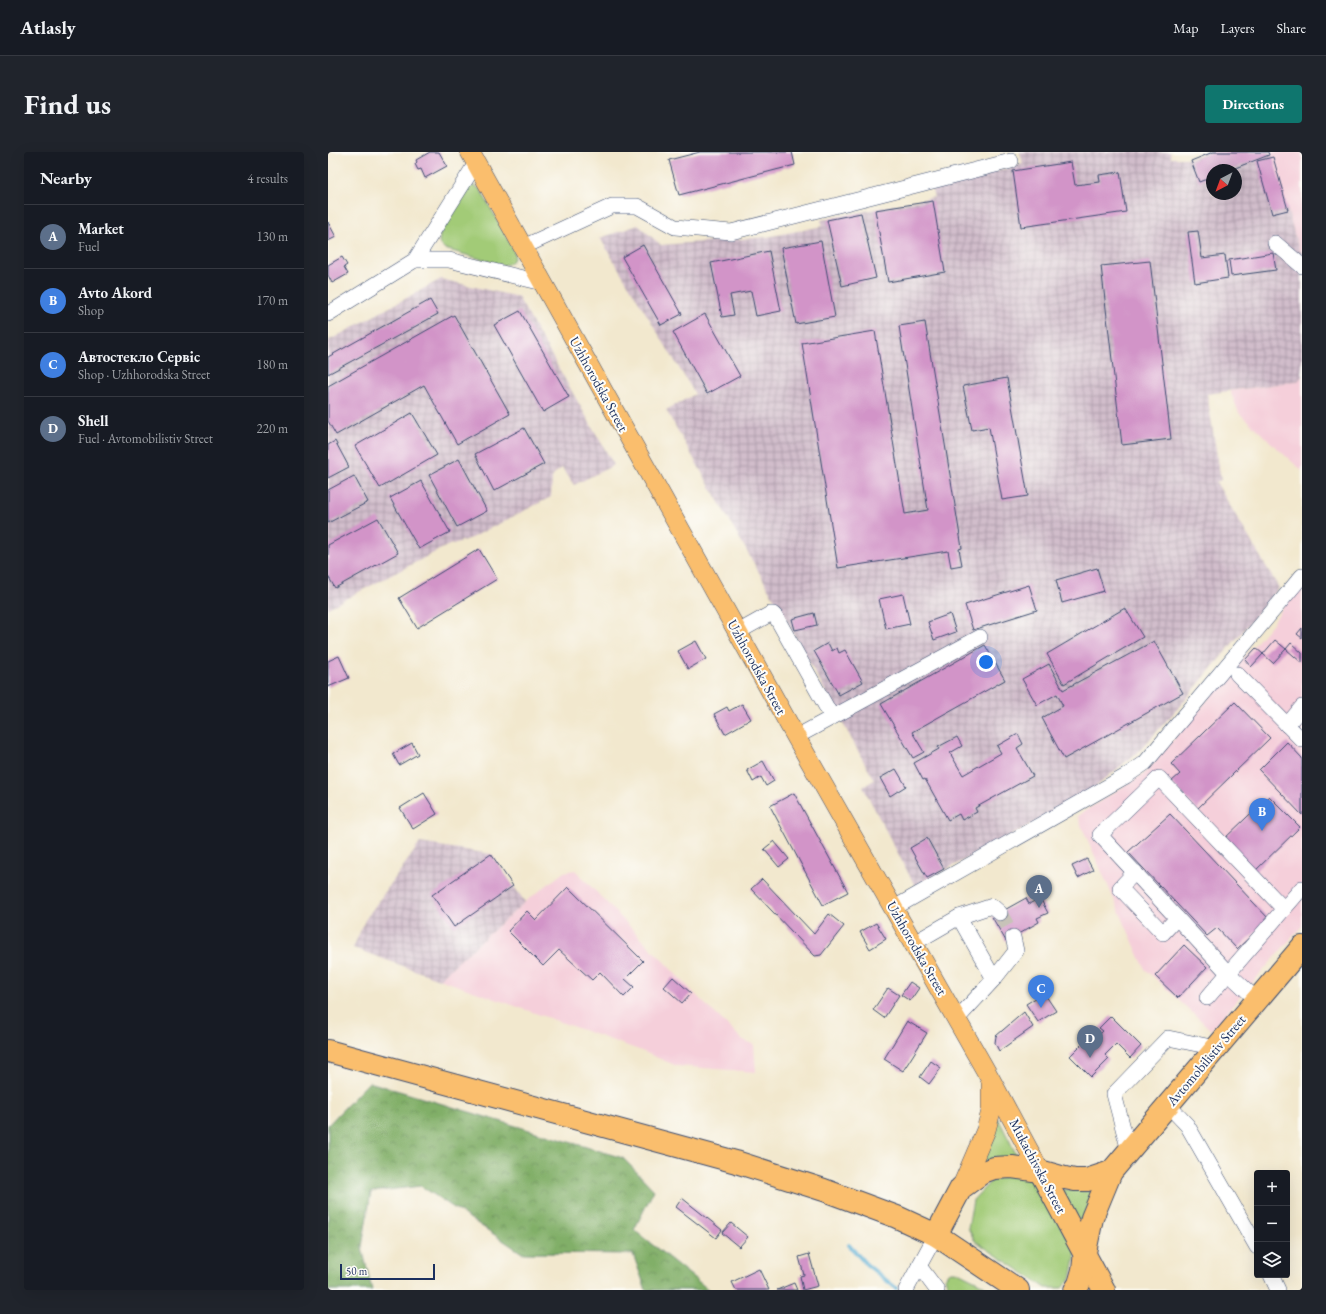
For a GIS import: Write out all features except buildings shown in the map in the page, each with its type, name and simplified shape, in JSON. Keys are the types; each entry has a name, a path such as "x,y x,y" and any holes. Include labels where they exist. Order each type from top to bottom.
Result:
{"highway":[{"name":"Avtomobilistiv Street","path":"1075,1290 1079,1284 1083,1270 1092,1218 1110,1172 1302,947"},
{"path":"328,1051 736,1162 824,1190 893,1216 936,1235 1018,1290"},
{"name":"Avtomobilistiv Street","path":"961,1188 983,1172 994,1168 1012,1167 1040,1171 1075,1180 1087,1180 1110,1172"},
{"name":"Mukachivska Street","path":"1040,1171 1085,1252 1104,1290"},
{"path":"936,1235 961,1188"}],"main road":[{"name":"Uzhhorodska Street","path":"473,157 796,737 991,1080 991,1111 986,1130 961,1188"},
{"name":"Mukachivska Street","path":"991,1080 1040,1171"}],"street":[{"path":"415,260 473,157"},
{"path":"523,247 612,206 637,206 675,227 731,232 1011,161"},
{"path":"1275,243 1302,266"},
{"path":"330,309 415,260 449,260 543,283"},
{"path":"894,908 1126,776 1144,763 1302,576"},
{"path":"738,632 770,614 773,614 832,718"},
{"path":"796,737 980,637"},
{"path":"1237,674 1302,740"},
{"path":"1287,725 1302,707"},
{"path":"1257,1000 1228,973 1100,835 1159,778 1284,909"},
{"path":"1135,872 1120,888 1163,933 1177,918"},
{"path":"1207,998 1302,888"},
{"path":"914,943 959,917 992,906 1000,913"},
{"path":"959,917 994,979"},
{"path":"957,1020 994,979 1016,951 1013,937"},
{"path":"1129,1151 1114,1094 1168,1038 1216,1048"},
{"path":"1168,1105 1187,1125 1254,1243"},
{"path":"906,1290 936,1235"},
{"path":"919,1266 937,1290"},
{"path":"1272,1278 1278,1290"}],"shaded area":[{"path":"1020,152 1170,152 1171,158 1191,158 1206,152 1271,152 1299,250 1302,252 1302,376 1298,381 1207,394 1221,480 1216,482 1279,588 1180,706 1141,749 1086,795 915,886 863,787 874,780 784,616 666,410 695,394 600,238 638,225 661,245 767,237 823,226 821,220 934,197 932,189 1023,164"},
{"path":"1271,152 1302,152 1302,252 1299,250"},
{"path":"441,279 518,297 614,465 574,485 562,468 555,473 552,478 551,497 471,538 447,546 328,608 328,341"},
{"path":"1302,376 1302,471 1239,413 1230,391 1298,381"},
{"path":"1302,576 1302,926 1211,1030 1145,969 1077,816 1145,773 1273,623"},
{"path":"420,843 491,854 525,902 439,979 353,948 365,920"},
{"path":"575,870 704,1003 742,1039 754,1045 756,1072 677,1066 639,1050 439,979 525,902 564,872"}],"green space":[{"path":"470,186 475,186 480,189 513,249 514,258 506,265 445,249 439,243 440,234 466,189"},
{"path":"369,1082 623,1158 654,1190 634,1230 709,1290 646,1290 633,1254 522,1253 421,1186 371,1192 362,1247 372,1290 328,1290 328,1125"},
{"path":"998,1118 1021,1164 978,1167"},
{"path":"1011,1174 1034,1180 1076,1253 1071,1279 1062,1288 1046,1288 975,1241 968,1228 973,1200 991,1181"},
{"path":"1058,1189 1096,1192 1079,1224"},
{"path":"956,1271 991,1290 952,1290 945,1278 948,1273"}],"waterway":[{"path":"849,1245 866,1264 896,1288"}],"tunnel":[{"path":"1000,913 1013,937"}],"place":[{"name":"Avto Akord","path":"1262,831"},
{"name":"Market","path":"1039,908"},
{"name":"Автостекло Сервіс","path":"1041,1008"},
{"name":"Shell","path":"1090,1058"}]}
